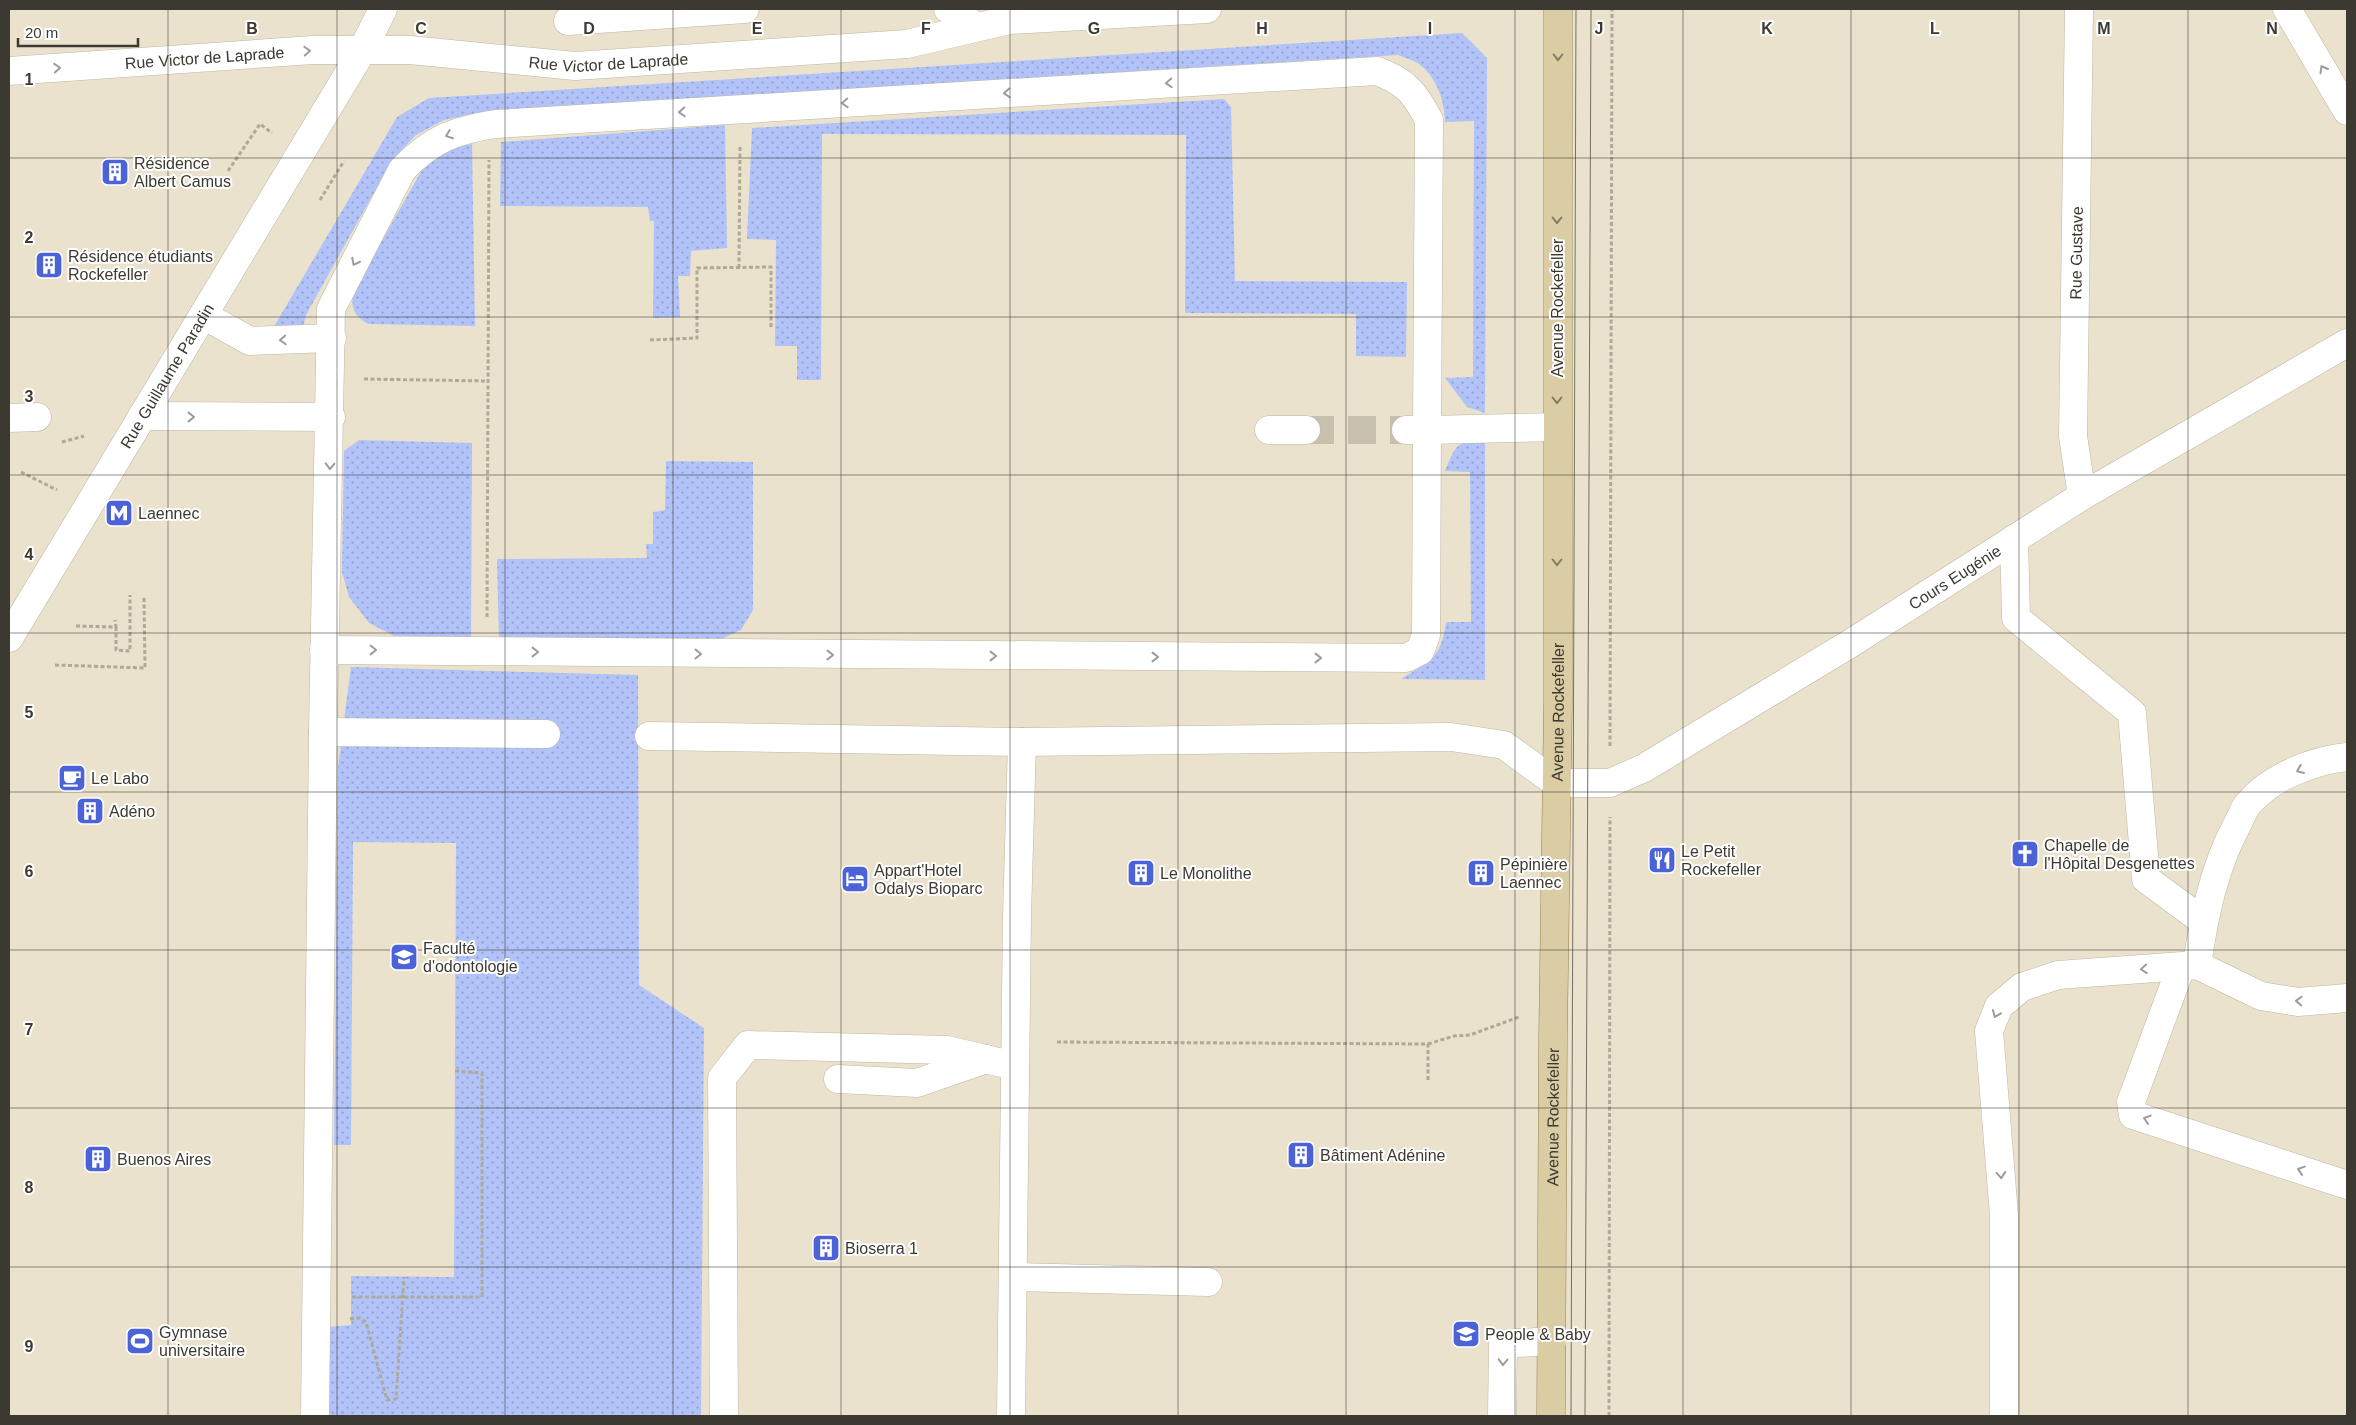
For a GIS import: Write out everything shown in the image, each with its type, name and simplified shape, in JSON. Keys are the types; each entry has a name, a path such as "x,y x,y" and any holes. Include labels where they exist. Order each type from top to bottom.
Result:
{"main road":[{"name":"Avenue Rockefeller","path":"1552,1416 1558,702 1558,9"}],"street":[{"name":"Rue Guillaume Paradin","path":"9,638 362,51 383,9"},
{"path":"568,21 746,9"},
{"path":"948,9 977,27"},
{"name":"Rue Victor de Laprade","path":"9,71 313,50 410,50 575,66 907,44 1008,20 1207,9"},
{"name":"Rue Gustave","path":"2080,9 2073,436 2082,496"},
{"path":"2287,9 2347,111"},
{"path":"316,1416 324,650 331,417 332,309 402,170 417,154 444,136 489,125 1377,71 1397,78 1417,97 1429,120 1417,430 1426,635 1420,651 1406,658 324,650"},
{"path":"203,315 250,341 332,338"},
{"name":"Cours Eugénie","path":"1556,783 1610,783 1644,768 1848,646 2082,496 2347,343"},
{"path":"142,416 331,417"},
{"path":"9,418 37,417"},
{"path":"1417,430 1557,427"},
{"path":"1268,430 1306,430"},
{"path":"2014,539 2016,618 2132,713 2146,879 2203,921"},
{"path":"323,732 546,734"},
{"path":"649,736 1022,742 1451,737 1504,745 1556,783"},
{"path":"1011,1416 1015,1066 1022,742"},
{"path":"2347,757 2305,767 2273,782 2248,803 2224,849 2189,966 2131,1102 2133,1115 2347,1185"},
{"path":"2004,1416 2004,1215 1989,1031 1999,1006 2022,987 2058,975 2189,966 2261,996 2298,1002 2347,998"},
{"path":"724,1416 722,1078 748,1045 947,1050 1015,1066"},
{"path":"838,1079 917,1083 986,1059"},
{"path":"1013,1278 1208,1282"},
{"path":"1502,1416 1503,1344 1552,1341"}],"path":[{"path":"1609,1416 1612,9"},
{"path":"228,171 260,124 272,134"},
{"path":"487,619 489,125"},
{"path":"739,268 740,142"},
{"path":"320,200 344,160"},
{"path":"650,340 697,338 697,268 771,267 771,328"},
{"path":"331,379 488,381"},
{"path":"21,472 57,490"},
{"path":"116,620 116,650 130,651 130,595"},
{"path":"54,665 145,668 144,598"},
{"path":"76,626 116,627"},
{"path":"1057,1042 1428,1044 1454,1036 1470,1035 1520,1016"},
{"path":"1428,1044 1428,1081"},
{"path":"348,1297 482,1297 482,1072 455,1071"},
{"path":"346,1319 360,1318 366,1322 387,1400 396,1399 404,1276"}],"shaded area":[{"path":"1462,33 1487,58 1485,413 1467,407 1445,378 1473,377 1474,121 1445,122 1442,99 1431,77 1418,63 1398,55 482,112 444,120 416,135 392,160 306,315 303,327 272,330 397,117 429,98"},
{"path":"1224,99 1231,107 1235,281 1407,282 1406,357 1356,356 1356,314 1185,313 1186,135 822,134 821,380 797,380 797,346 775,346 776,240 747,239 752,128"},
{"path":"725,125 727,248 691,251 690,276 678,276 680,317 653,318 654,221 650,221 648,207 500,206 501,142"},
{"path":"472,144 475,326 368,324 359,318 354,311 353,292 422,170 441,155 460,146"},
{"path":"1485,439 1485,680 1401,679 1427,663 1437,652 1444,634 1446,622 1471,622 1470,472 1445,471 1458,446 1468,441"},
{"path":"359,440 472,443 471,641 396,637 369,623 349,597 342,572 344,451"},
{"path":"666,461 753,462 753,610 741,630 721,639 499,639 497,559 647,558 646,544 653,544 653,512 665,510"},
{"path":"351,667 638,675 639,985 704,1028 701,1416 329,1416 327,1327 351,1325 351,1276 454,1277 456,843 353,842 351,1145 334,1145 338,767"}],"tunnel":[{"path":"1306,430 1406,430"}],"tram line":[{"path":"1571,1416 1576,9"},
{"path":"1585,1416 1591,9"}],"place":[{"name":"Résidence Albert Camus","path":"115,172"},
{"name":"Résidence étudiants Rockefeller","path":"49,265"},
{"name":"Laennec","path":"119,513"},
{"name":"Le Labo","path":"72,778"},
{"name":"Adéno","path":"90,811"},
{"name":"Chapelle de l'Hôpital Desgenettes","path":"2025,854"},
{"name":"Le Petit Rockefeller","path":"1662,860"},
{"name":"Le Monolithe","path":"1141,873"},
{"name":"Pépinière Laennec","path":"1481,873"},
{"name":"Appart'Hotel Odalys Bioparc","path":"855,879"},
{"name":"Faculté d'odontologie","path":"404,957"},
{"name":"Bâtiment Adénine","path":"1301,1155"},
{"name":"Buenos Aires","path":"98,1159"},
{"name":"Bioserra 1","path":"826,1248"},
{"name":"People & Baby","path":"1466,1334"},
{"name":"Gymnase universitaire","path":"140,1341"}]}
